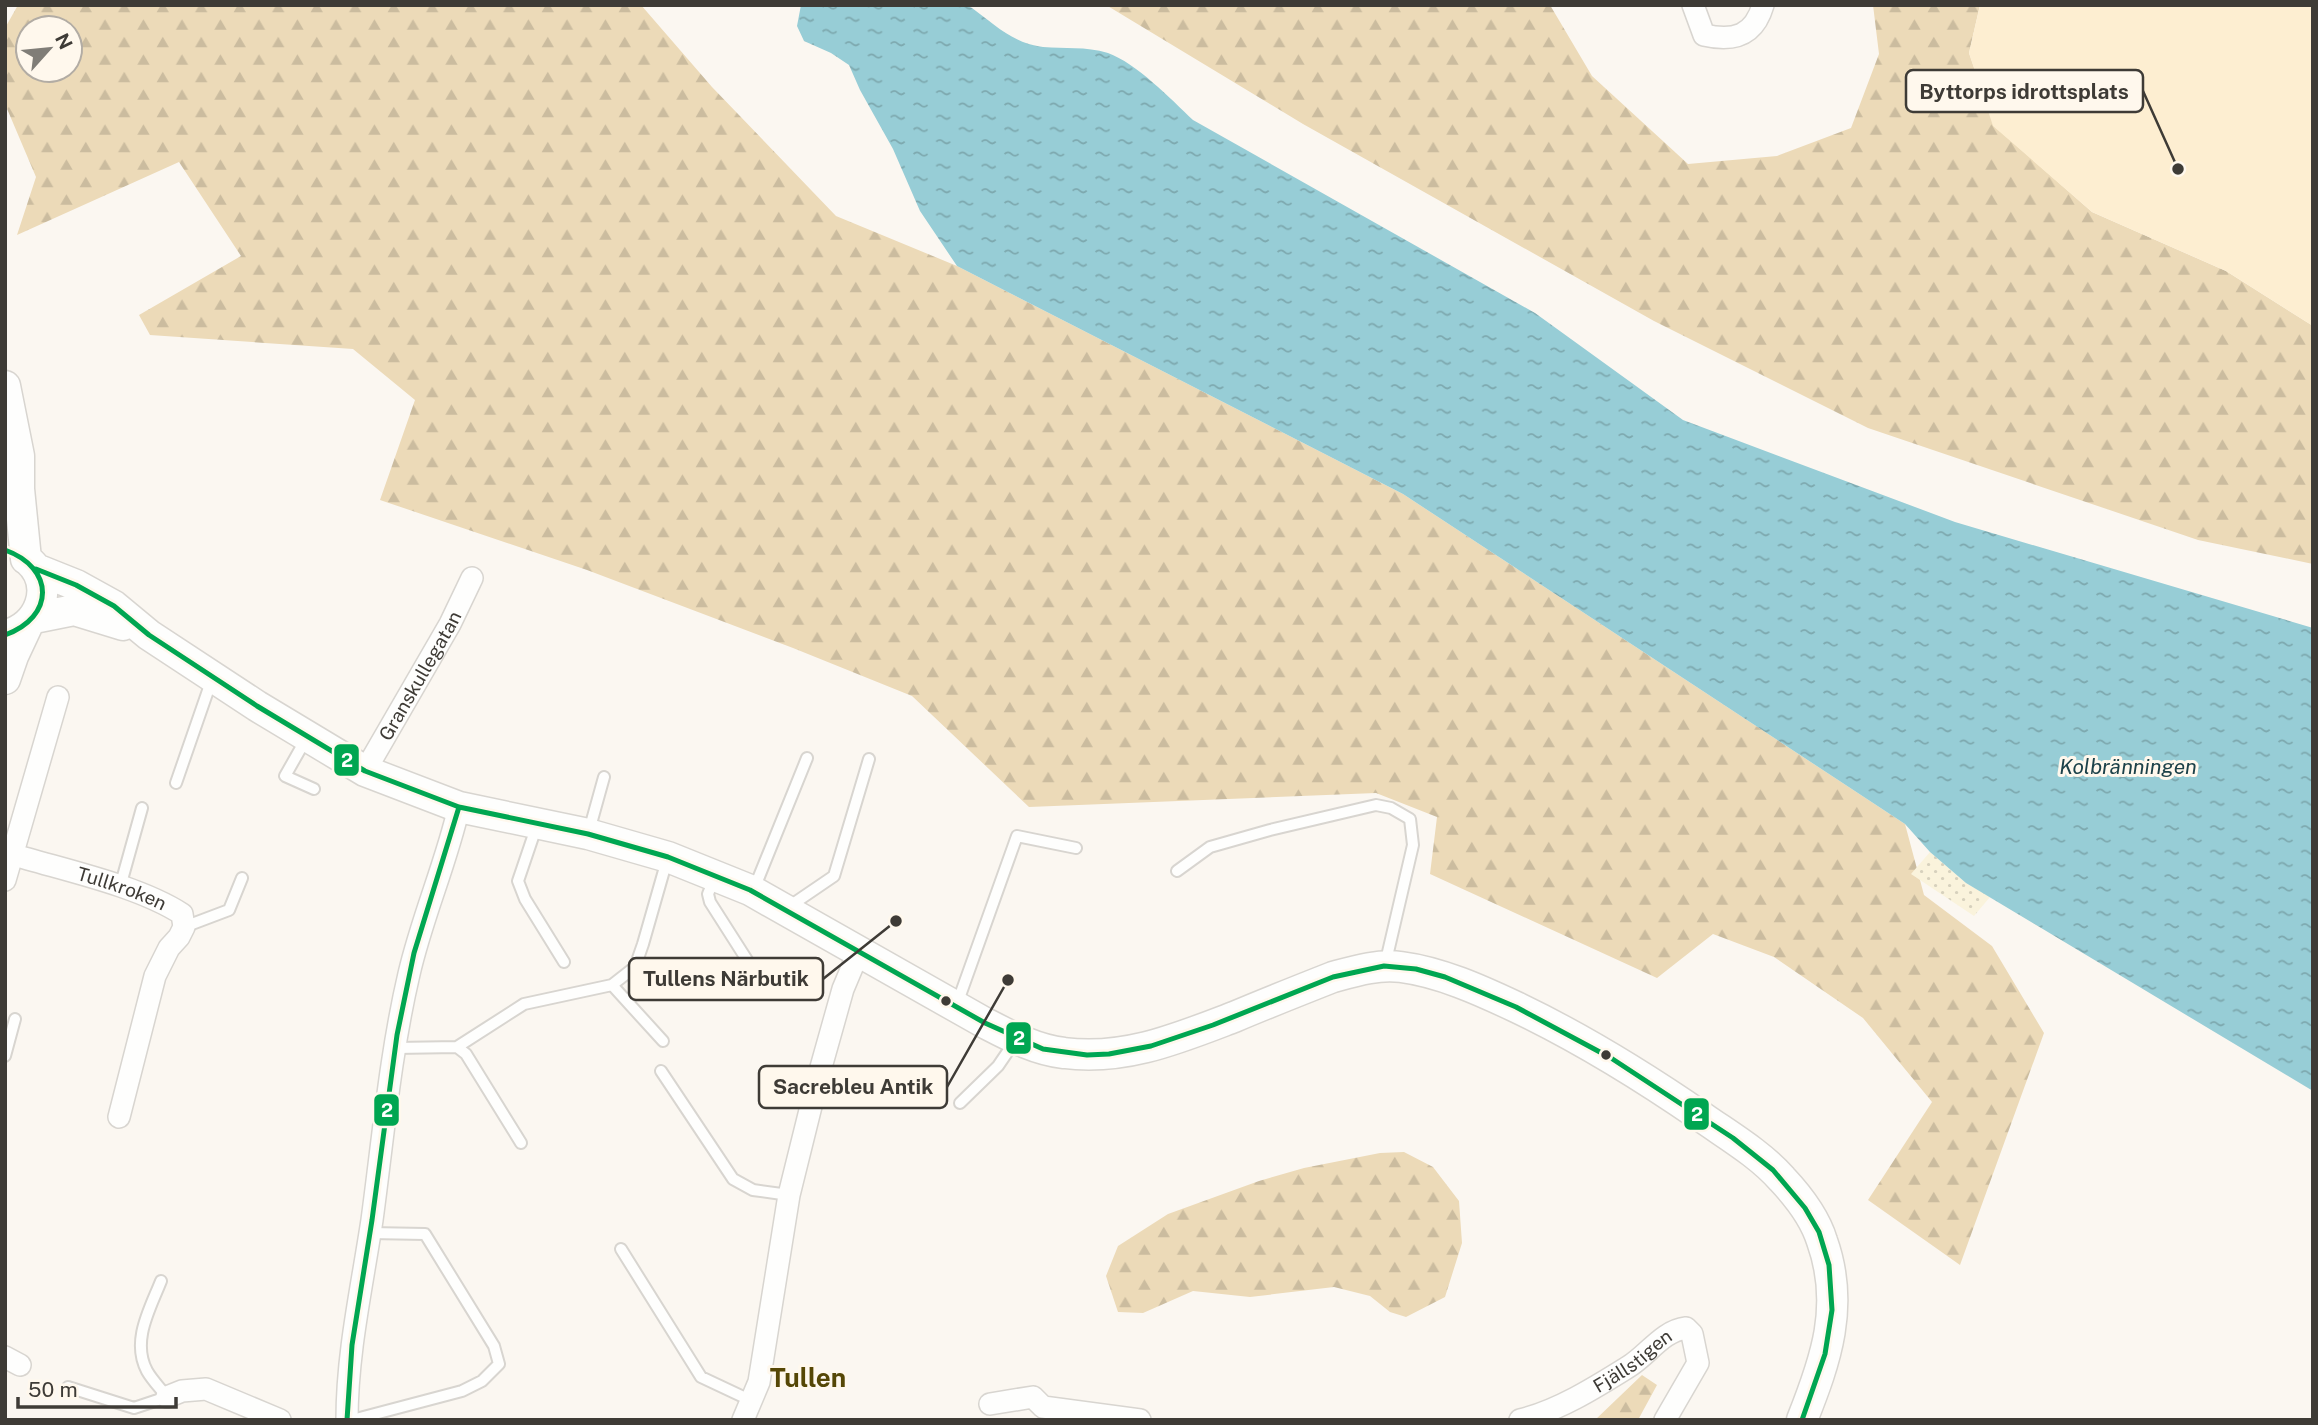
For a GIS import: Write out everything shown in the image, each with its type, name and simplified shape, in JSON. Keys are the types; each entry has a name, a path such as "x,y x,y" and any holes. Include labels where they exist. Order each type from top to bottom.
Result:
{"street":[{"path":"1693,5 1704,35 1722,39 1744,34 1759,20 1763,5"},
{"path":"5,386 19,456 22,559 43,590 41,605 23,626 5,680"},
{"path":"22,559 114,606 149,635 365,771 458,807 588,834 668,857 715,876 753,892 1017,1039 1062,1053 1126,1053 1158,1045 1333,977 1384,967 1400,967 1462,983 1562,1029 1636,1071 1748,1149 1781,1177 1807,1211 1822,1239 1832,1276 1834,1312 1827,1353 1802,1420"},
{"name":"Granskullegatan","path":"365,771 450,624 472,578"},
{"path":"23,626 74,610 149,635"},
{"path":"5,880 58,697"},
{"path":"349,1420 347,1380 408,976 425,914 452,839 458,807"},
{"name":"Tullkroken","path":"11,854 120,887 166,904 182,914 184,927 180,937 169,948 155,976 119,1117"},
{"path":"748,1410 759,1382 789,1195 825,1052 859,950"},
{"name":"Fjällstigen","path":"1521,1420 1565,1403 1631,1366 1671,1332 1686,1328 1692,1334 1698,1363 1665,1420"},
{"path":"167,1397 182,1391 206,1389 280,1420"},
{"path":"990,1404 1033,1396 1043,1407 1140,1420"}],"lane":[{"path":"176,783 213,677"},
{"path":"308,736 285,776 314,789"},
{"path":"753,892 807,758"},
{"path":"785,910 834,876 869,759"},
{"path":"588,834 604,777"},
{"path":"1177,871 1210,847 1270,830 1376,806 1391,808 1410,819 1413,845 1384,967"},
{"path":"120,887 142,808"},
{"path":"537,825 518,881 525,899 564,962"},
{"path":"956,1006 1017,836 1076,848"},
{"path":"396,1048 457,1047 523,1004 612,985 635,967 668,857"},
{"path":"715,876 708,894 710,902 754,971"},
{"path":"184,927 229,910 242,878"},
{"path":"612,985 663,1041"},
{"path":"5,1056 15,1018"},
{"path":"960,1103 998,1066 1017,1039"},
{"path":"457,1047 466,1054 521,1143"},
{"path":"661,1072 733,1179 753,1190 789,1195"},
{"path":"349,1420 462,1391 482,1381 499,1364 494,1346 425,1234 370,1233"},
{"path":"621,1249 701,1377 748,1410"},
{"path":"68,1387 134,1408 167,1397 146,1370 141,1350 141,1333 161,1281"}],"green space":[{"path":"18,5 641,5 712,87 836,216 957,266 1403,494 1905,824 1924,895 1992,946 2044,1033 1960,1265 1868,1200 1932,1102 1863,1018 1774,957 1713,934 1657,978 1430,874 1437,817 1376,793 1029,807 912,696 587,570 380,500 415,400 353,349 150,335 139,315 241,256 179,162 17,235 36,177 5,104 5,28"},
{"path":"1106,5 1550,5 1592,76 1688,164 1777,156 1851,128 1879,54 1873,5 1980,5 1969,53 1994,126 2092,212 2226,271 2313,326 2313,564 2198,540 1868,428 1654,321 1303,124"},
{"path":"1404,1152 1433,1167 1459,1201 1462,1243 1445,1297 1406,1317 1390,1312 1370,1296 1334,1287 1250,1297 1193,1291 1143,1313 1118,1312 1106,1276 1118,1246 1168,1214 1259,1181 1304,1168 1380,1153"},
{"path":"1642,1375 1657,1385 1638,1420 1595,1420"}],"sand":[{"path":"1930,852 1966,883 1990,897 1974,916 1911,874"}],"shaded area":[{"path":"1980,5 2313,5 2313,326 2226,271 2092,212 1993,126 1969,53"}],"water":[{"name":"Kolbränningen","path":"801,5 965,5 1023,42 1043,47 1108,53 1141,73 1193,120 1535,313 1683,420 1955,522 2313,628 2313,1091 1966,883 1930,852 1905,824 1403,494 957,266 920,211 893,149 849,65 831,53 804,41 797,26"}],"transit line":[{"name":"2","path":"5,550 33,568 40,580 42,592 40,605 33,617 5,635"},
{"name":"2","path":"36,569 76,585 114,606 149,635 257,706 365,771 459,807 588,834 668,857 750,890 985,1023 1043,1049 1087,1055 1151,1046 1213,1025 1333,977 1384,966 1416,969 1445,977 1516,1007 1611,1058 1733,1138 1773,1170 1805,1208 1819,1232 1829,1265 1832,1310 1825,1354 1802,1420"},
{"name":"2","path":"347,1420 352,1345 397,1035 414,953 459,807"}],"place":[{"name":"Byttorps idrottsplats","path":"2178,169"},
{"name":"Tullens Närbutik","path":"896,921"},
{"name":"Sacrebleu Antik","path":"1008,980"}],"district":[{"name":"Tullen","path":"808,1377"}]}
